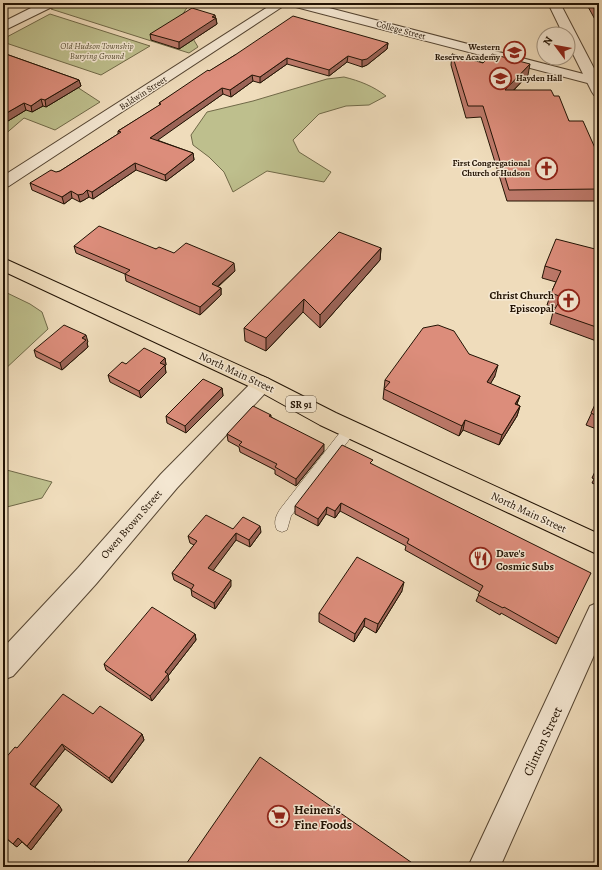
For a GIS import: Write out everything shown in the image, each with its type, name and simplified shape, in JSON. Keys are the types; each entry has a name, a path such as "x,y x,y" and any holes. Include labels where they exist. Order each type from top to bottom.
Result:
{"main road":[{"name":"North Main Street","path":"3,264 262,384 350,429 599,545"}],"street":[{"path":"3,27 50,3"},
{"name":"Baldwin Street","path":"3,183 282,3"},
{"name":"College Street","path":"296,3 597,85"},
{"path":"554,3 597,85"},
{"name":"Owen Brown Street","path":"3,667 87,576 165,485 262,384"},
{"name":"Clinton Street","path":"484,867 599,614"}],"lane":[{"path":"282,526 282,518 286,512 350,429"}],"green space":[{"path":"62,3 188,3 188,6 176,25 189,32 198,47 189,53 51,9"},
{"name":"Old Hudson Township Burying Ground","path":"50,14 150,46 101,75 3,42 3,39"},
{"path":"51,70 100,102 55,130 24,118 3,136 3,85"},
{"path":"344,77 366,84 386,96 369,105 346,106 319,114 293,140 299,152 331,172 324,182 267,171 233,192 224,172 209,157 193,145 191,135 207,112 253,101 327,79"},
{"path":"3,291 30,304 42,312 48,329 3,371"},
{"path":"3,469 52,482 42,498 3,508"}],"building":[{"path":"591,3 599,3 599,17"},
{"path":"192,8 215,15 212,17 216,18 179,42 150,34"},
{"path":"293,16 388,43 367,59 362,60 348,56 329,70 287,58 260,77 252,75 230,90 222,88 150,138 193,153 165,175 135,163 92,192 87,190 83,194 78,195 71,191 62,197 30,183 51,170 56,172 60,171 121,132 118,131 161,104 159,103 208,70 209,71 235,55"},
{"path":"3,53 79,80 45,100 41,99 31,106 24,103 3,115 3,83 8,80 3,79"},
{"path":"452,54 483,63 492,54 530,64 505,90 551,90 554,96 559,96 569,121 583,121 599,157 599,189 509,190 483,106 468,106"},
{"path":"99,226 156,249 159,247 174,253 186,243 234,263 212,284 221,288 200,307 125,274 130,270 74,246"},
{"path":"339,232 381,248 320,315 304,299 266,338 244,328"},
{"name":"Christ Church Episcopal","path":"556,239 599,250 599,328 553,312 562,297 551,293 561,271 545,266"},
{"path":"64,325 86,335 82,338 86,340 60,363 34,350"},
{"path":"438,325 454,331 469,354 498,365 487,382 520,396 515,404 520,406 502,435 465,420 462,426 384,389 390,382 385,380 423,328"},
{"path":"144,348 165,358 160,363 165,365 139,391 108,375 122,362 126,364"},
{"path":"203,379 222,388 185,426 166,416"},
{"path":"599,396 599,417 591,413"},
{"path":"253,406 271,415 269,416 324,444 296,479 275,467 277,464 239,445 242,442 227,434"},
{"path":"342,445 373,460 370,463 591,573 559,638 504,607 503,608 478,595 483,586 407,543 409,539 341,503 335,511 327,507 318,519 295,506"},
{"path":"206,515 233,529 243,517 260,526 249,540 236,533 208,568 231,580 214,603 191,590 194,585 172,573 197,541 188,536"},
{"path":"357,557 404,582 378,624 365,618 355,634 319,613"},
{"path":"152,607 195,634 165,672 168,674 150,696 104,664"},
{"path":"63,694 93,714 100,706 142,734 109,778 62,744 30,784 59,805 27,846 18,838 13,844 3,835 3,761 15,747 17,748"},
{"name":"Heinen's Fine Foods","path":"260,757 418,867 184,867"},
{"path":"94,862 101,867 91,867"}],"place":[{"name":"Western Reserve Academy","path":"515,52"},
{"name":"Hayden Hall","path":"501,78"},
{"name":"First Congregational Church of Hudson","path":"546,168"},
{"name":"Christ Church Episcopal","path":"569,301"},
{"name":"Dave's Cosmic Subs","path":"481,559"},
{"name":"Heinen's Fine Foods","path":"279,816"}]}
